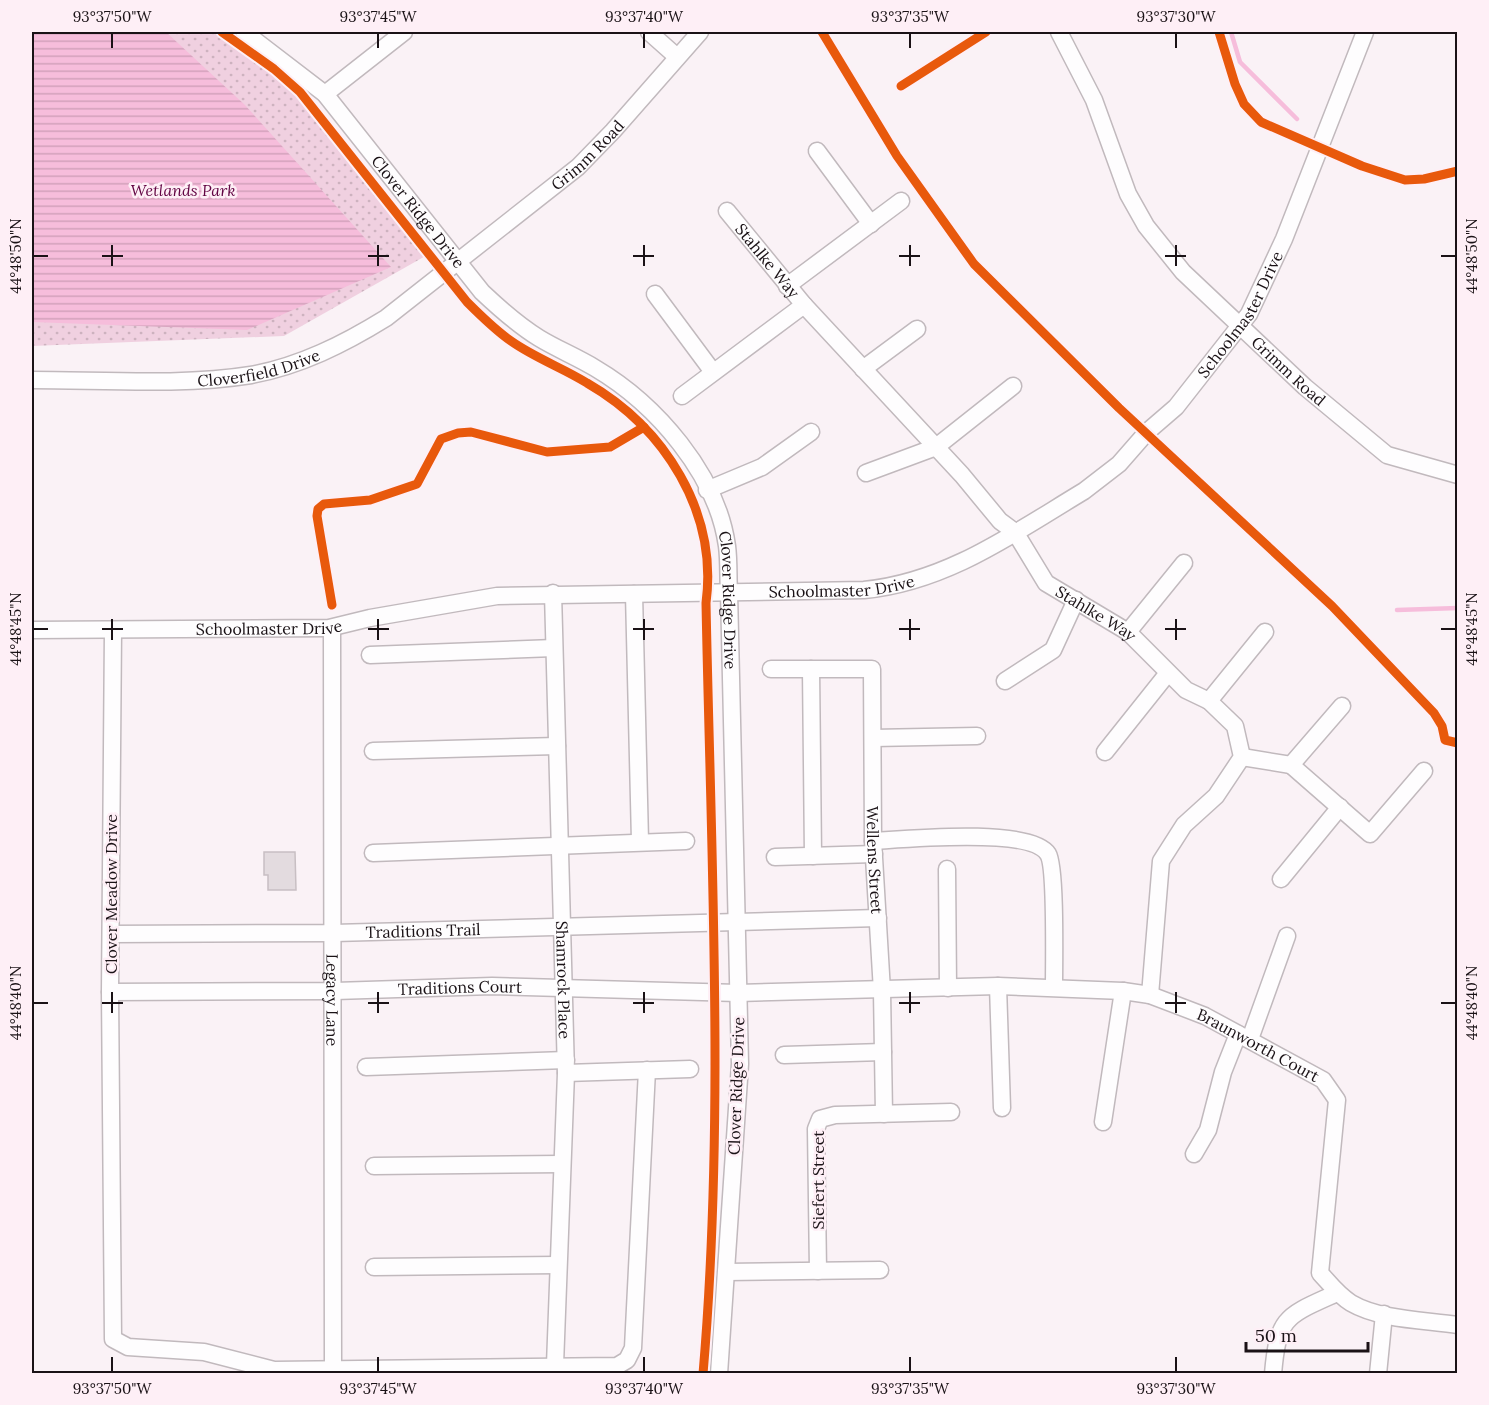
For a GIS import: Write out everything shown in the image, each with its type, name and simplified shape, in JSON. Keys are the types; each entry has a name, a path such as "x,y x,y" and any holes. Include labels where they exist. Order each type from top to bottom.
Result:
{"street":[{"name":"Clover Ridge Drive","path":"244,32 325,94 482,292 510,318 538,338 610,377 653,411 677,438 717,511 727,545 729,592 740,1064 719,1374"},
{"path":"325,94 404,32"},
{"path":"649,32 676,56"},
{"name":"Grimm Road","path":"457,261 578,167 613,131 676,56 700,32"},
{"name":"Grimm Road","path":"1059,32 1094,100 1112,156 1128,194 1146,226 1183,272 1305,387 1387,455 1458,475"},
{"name":"Schoolmaster Drive","path":"32,630 332,628 370,618 497,596 891,588 945,571 1084,491 1119,464 1147,432 1176,407 1249,314 1284,239 1365,32"},
{"path":"817,151 871,224"},
{"path":"787,286 901,201"},
{"name":"Stahlke Way","path":"728,211 787,286 936,447 1000,521 1015,532 1046,583 1128,632 1186,690 1209,701 1235,726 1242,757"},
{"name":"Cloverfield Drive","path":"32,380 198,379 251,375 289,365 324,352 386,318 457,261"},
{"path":"655,294 713,372"},
{"path":"682,396 804,305"},
{"path":"863,369 917,329"},
{"path":"866,473 936,447 1013,386"},
{"path":"707,490 742,478 762,467 811,432"},
{"path":"1128,632 1184,563"},
{"name":"Shamrock Place","path":"553,594 566,1067 555,1365"},
{"path":"634,594 640,841"},
{"path":"1005,681 1053,650 1076,600"},
{"name":"Legacy Lane","path":"332,628 333,1371"},
{"name":"Clover Meadow Drive","path":"113,630 110,992 113,1339 128,1347 204,1352 274,1370 333,1371"},
{"path":"1209,701 1265,632"},
{"path":"370,654 554,648"},
{"path":"771,669 811,669 813,856"},
{"name":"Wellens Street","path":"811,669 872,669 874,847 884,1052"},
{"path":"1106,752 1168,673"},
{"path":"1291,765 1342,706"},
{"path":"873,738 977,736"},
{"path":"373,751 557,747"},
{"path":"1150,995 1161,861 1184,825 1215,796 1242,757 1291,765 1370,834 1424,771"},
{"path":"1281,879 1340,807"},
{"path":"775,857 813,856 874,847 990,837 1023,839 1041,846 1049,856 1054,987"},
{"path":"373,853 559,848 573,844 686,841"},
{"path":"947,868 948,988"},
{"path":"736,921 878,918"},
{"name":"Traditions Trail","path":"111,934 334,933 736,921"},
{"path":"1194,1154 1208,1130 1223,1072 1244,1036 1287,936"},
{"name":"Traditions Court","path":"110,992 333,991 562,986 738,993"},
{"path":"998,986 1002,1108"},
{"name":"Braunworth Court","path":"738,993 882,991 998,986 1054,987 1124,991 1150,995 1205,1016 1323,1080 1337,1100 1320,1273 1337,1293 1353,1304 1384,1314 1458,1325"},
{"path":"1103,1122 1124,991"},
{"path":"784,1055 884,1052 884,1114"},
{"path":"366,1067 566,1067 647,1071 690,1069"},
{"path":"333,1371 555,1365 617,1366 627,1360 633,1348 647,1071"},
{"name":"Siefert Street","path":"818,1270 816,1129 820,1119 835,1115 951,1112"},
{"path":"374,1166 562,1164"},
{"path":"374,1267 558,1265"},
{"path":"726,1272 880,1270"},
{"path":"1273,1374 1276,1340 1284,1322 1305,1307 1337,1293"},
{"path":"1378,1374 1384,1314"}],"green space":[{"name":"Wetlands Park","path":"32,32 232,32 300,92 429,254 284,336 32,346"}],"shaded area":[{"name":"Wetlands Park","path":"32,32 166,32 245,105 391,267 247,330 32,322"}],"building":[{"path":"264,852 295,852 296,890 268,890 268,875 264,875"}],"waterway":[{"path":"1231,32 1240,62 1297,119"},
{"path":"1397,610 1458,608"}],"cycle path":[{"path":"222,32 274,69 300,92 467,302 483,318 520,347 578,378 615,402 640,424 662,448 680,476 694,505 703,537 708,569 706,603 715,988 710,1278 703,1374"},
{"path":"822,32 897,156 974,264 1119,408 1332,606 1434,713 1442,726 1445,740 1458,743"},
{"path":"901,86 986,32"},
{"path":"1219,32 1235,84 1244,104 1261,122 1362,166 1405,180 1424,179 1458,171"},
{"path":"332,605 317,516 318,509 324,504 370,500 417,484 441,439 458,433 471,432 547,452 610,447 644,427"}]}
